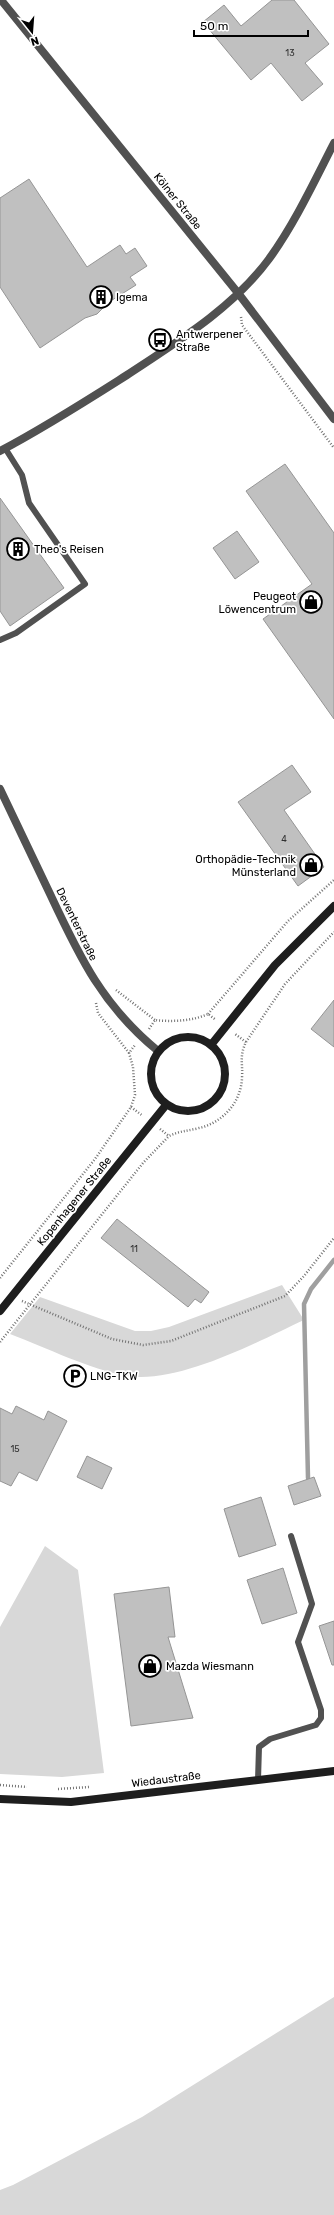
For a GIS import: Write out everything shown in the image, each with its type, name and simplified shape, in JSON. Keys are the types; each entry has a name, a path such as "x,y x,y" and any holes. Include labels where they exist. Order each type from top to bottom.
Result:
{"main road":[{"path":"211,1045 285,954 334,906"},
{"path":"190,1037 202,1039 211,1045 220,1055 224,1066 225,1080 217,1096 203,1108 193,1112 182,1111 166,1105 154,1092 150,1081 150,1071 158,1051 167,1043 178,1038 190,1037"},
{"name":"Kopenhagener Straße","path":"0,1311 166,1105"},
{"name":"Wiedaustraße","path":"0,1799 71,1802 334,1771"}],"street":[{"name":"Kölner Straße","path":"1,0 238,293 334,419"},
{"path":"3,450 102,391 167,349 202,324 238,293 269,259 298,212 334,143"},
{"name":"Deventerstraße","path":"0,789 91,977 120,1016 142,1038 158,1051"}],"lane":[{"path":"0,640 16,633 85,584 29,503 22,475 3,450"},
{"path":"258,1780 259,1747 270,1739 316,1725 321,1718 321,1710 298,1642 312,1604 291,1536"}],"path":[{"path":"238,293 242,325 334,448"},
{"path":"109,986 121,992 143,1012 155,1020 166,1022 200,1018 208,1014 288,921 334,880"},
{"path":"0,1342 143,1163 169,1136 179,1131 212,1124 223,1117 240,1091 242,1078 240,1058 246,1042 285,984 334,932"},
{"path":"0,1278 95,1159 131,1107 134,1095 132,1067 129,1053 98,1013 95,999"},
{"path":"208,1014 246,1042"},
{"path":"129,1053 155,1020"},
{"path":"131,1107 169,1136"},
{"path":"10,1299 31,1304 58,1318 112,1339 143,1345 171,1341 285,1296 304,1276 334,1238"},
{"path":"0,1785 30,1787"},
{"path":"53,1789 90,1787"}],"shaded area":[{"path":"282,1285 304,1320 217,1359 193,1368 170,1374 148,1377 127,1376 113,1373 83,1363 10,1334 40,1297 135,1331 151,1331 169,1327"},
{"path":"45,1546 78,1570 104,1773 62,1777 0,1774 0,1627"},
{"path":"334,1997 334,2215 0,2215 0,2190 13,2185 142,2117"}],"building":[{"path":"272,0 294,0 329,44 305,63 323,84 302,101 271,63 251,80 203,22 224,5 241,26"},
{"path":"29,179 87,267 120,245 126,254 135,248 147,266 130,277 136,285 109,302 97,314 85,318 40,348 0,287 0,198"},
{"name":"Peugeot Löwencentrum","path":"285,464 334,533 334,719 263,619 312,584 246,491"},
{"name":"Theo's Reisen","path":"0,498 64,588 10,626 0,611"},
{"path":"237,531 259,562 235,579 213,548"},
{"path":"292,765 311,792 284,810 324,867 298,886 238,802"},
{"path":"334,1000 334,1047 311,1029"},
{"path":"117,1219 209,1292 201,1303 195,1299 188,1307 101,1238"},
{"path":"16,1406 44,1420 48,1411 67,1421 37,1481 19,1472 11,1486 0,1481 0,1408 12,1414"},
{"path":"87,1456 112,1468 102,1489 77,1477"},
{"path":"314,1477 321,1496 294,1505 288,1486"},
{"path":"261,1497 276,1545 239,1557 224,1509"},
{"path":"283,1568 297,1613 262,1624 247,1580"},
{"name":"Mazda Wiesmann","path":"169,1587 175,1637 168,1637 193,1718 131,1726 114,1594"},
{"path":"334,1621 334,1665 332,1665 319,1626"}],"waterway":[{"path":"308,1478 304,1304 311,1289 334,1260"}],"place":[{"name":"Igema","path":"101,297"},
{"name":"Antwerpener Straße","path":"160,340"},
{"name":"Theo's Reisen","path":"18,549"},
{"name":"Peugeot Löwencentrum","path":"311,602"},
{"name":"Orthopädie-Technik Münsterland","path":"311,865"},
{"name":"LNG-TKW","path":"75,1376"},
{"name":"Mazda Wiesmann","path":"150,1666"}]}
